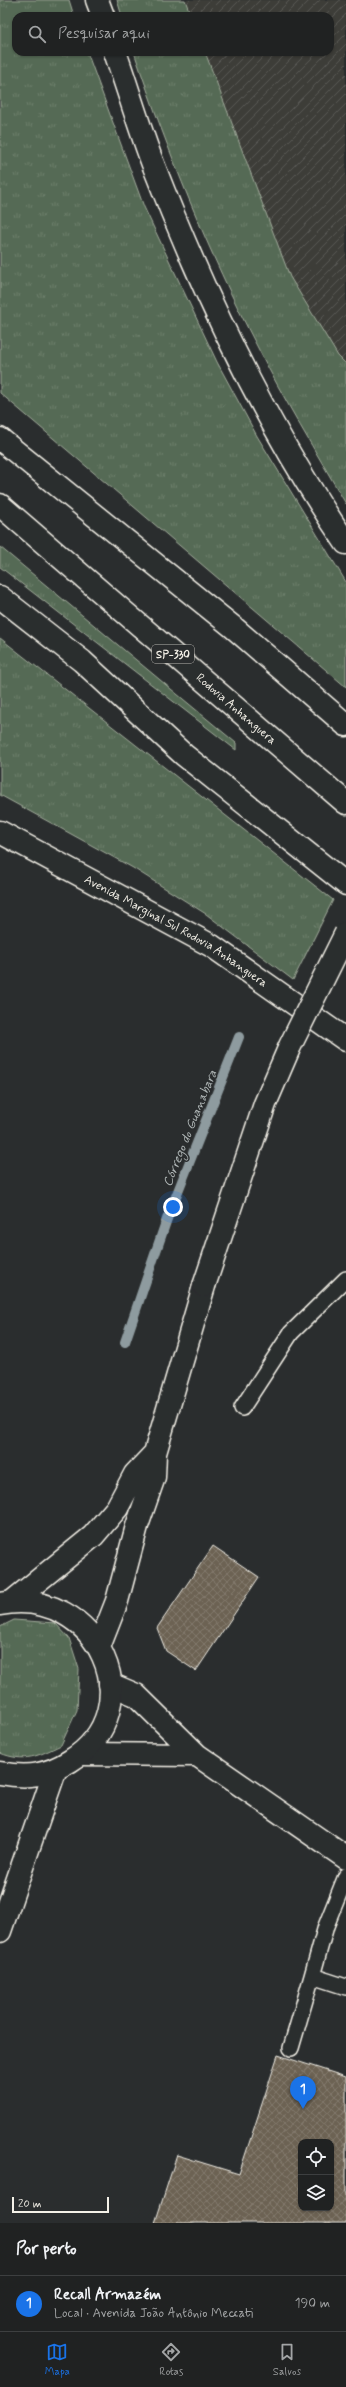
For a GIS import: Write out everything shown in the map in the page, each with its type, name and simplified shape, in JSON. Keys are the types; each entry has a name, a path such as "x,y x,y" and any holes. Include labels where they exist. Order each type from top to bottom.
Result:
{"main road":[{"path":"97,0 102,12"},
{"path":"116,56 153,163 193,263 250,382 288,451 346,543"},
{"path":"0,440 233,627 346,725"},
{"name":"Rodovia Anhanguera","path":"0,505 346,803"},
{"path":"0,597 82,661 184,755 346,884"},
{"path":"0,610 82,661"},
{"name":"Avenida Marginal Sul Rodovia Anhanguera","path":"0,832 212,946 346,1040"},
{"path":"99,1647 117,1601 137,1526 154,1477 155,1453 204,1286 265,1104 296,1033 346,933"},
{"path":"6,1603 93,1536 117,1508 135,1474 155,1453"},
{"path":"0,1773 23,1777 55,1771 82,1754 94,1740 104,1722 109,1704 110,1684 107,1665 99,1647 84,1626 63,1611 39,1602 6,1603"},
{"path":"110,1684 136,1694 197,1754 346,1858"},
{"path":"82,1754 197,1754"},
{"path":"0,1931 55,1771"}],"lane":[{"path":"242,1408 291,1334 346,1279"},
{"path":"291,2048 326,1926 346,1876"},
{"path":"312,1976 346,1986"}],"shaded area":[{"path":"185,0 346,0 346,364 338,356 290,277 207,56 334,56 334,12 190,12"}],"green space":[{"path":"0,0 69,0 73,12 12,12 12,56 88,56 144,207 217,362 257,436 346,582 346,687 0,393"},
{"path":"117,0 185,0 190,12 121,12"},
{"path":"135,56 207,56 290,277 338,356 346,364 346,504 300,426 267,366 239,310 190,201"},
{"path":"0,547 236,743 236,750 0,567"},
{"path":"0,638 333,900 293,980 206,914 133,868 0,795"},
{"path":"14,1620 55,1623 69,1638 79,1669 77,1710 61,1745 38,1755 24,1758 17,1758 0,1753 0,1627"}],"building":[{"path":"213,1546 259,1577 196,1671 166,1651 157,1628"},
{"path":"278,2055 346,2077 346,2223 155,2223 177,2155 239,2174"}],"waterway":[{"name":"Córrego do Guanabara","path":"125,1342 167,1219 239,1037"}],"place":[{"name":"Recall Armazém","path":"303,2109"}]}
